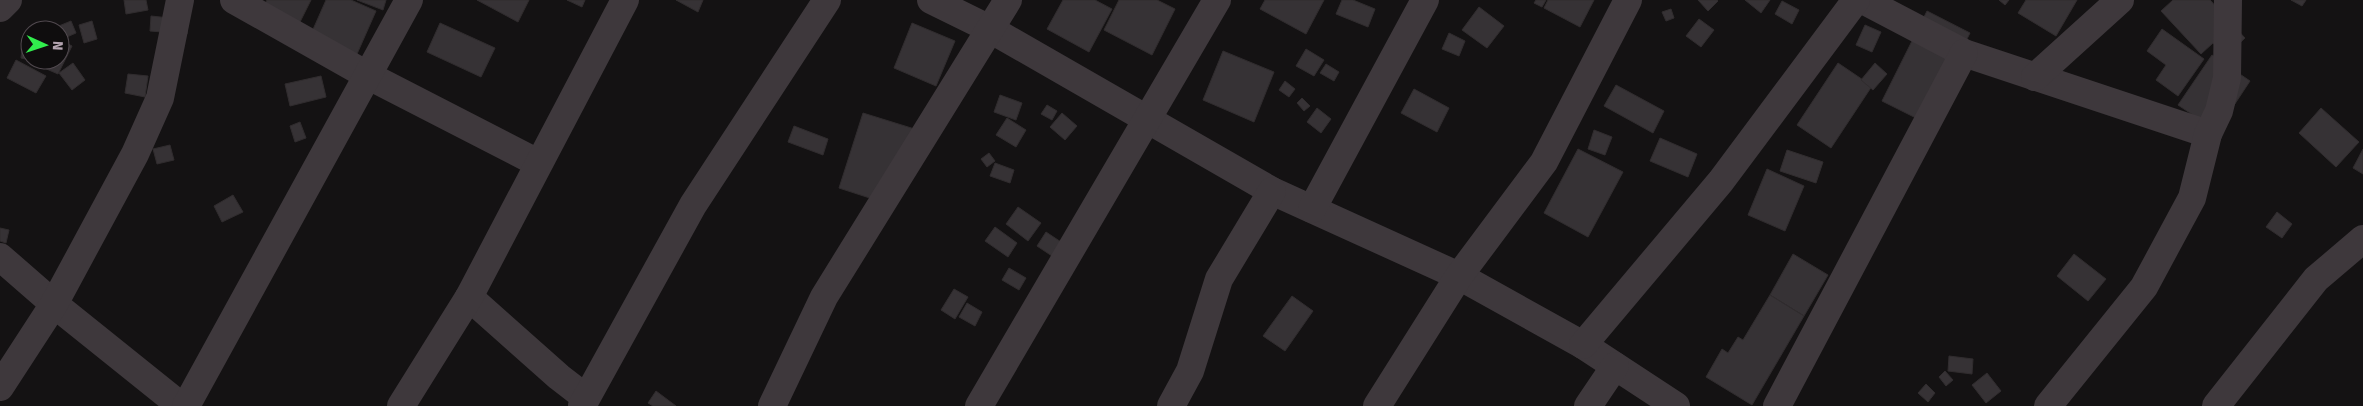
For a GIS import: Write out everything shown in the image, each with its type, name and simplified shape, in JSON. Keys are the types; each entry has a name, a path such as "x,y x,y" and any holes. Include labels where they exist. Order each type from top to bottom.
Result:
{"street":[{"path":"0,8 8,0"},
{"path":"0,387 54,304 135,154 160,98 180,0"},
{"path":"234,0 367,75 538,163"},
{"path":"186,406 409,0"},
{"path":"401,406 468,297 625,0"},
{"path":"468,297 560,377 584,402 641,303 693,205 827,0"},
{"path":"931,0 990,29 1272,191 1459,276 1583,345 1676,406"},
{"path":"772,406 824,297 1008,0"},
{"path":"979,406 1146,118 1217,0"},
{"path":"1312,209 1425,0"},
{"path":"1377,406 1459,276 1544,162 1628,0"},
{"path":"1583,345 1721,181 1856,0"},
{"path":"1863,0 1964,53 2208,134"},
{"path":"2035,77 2120,0"},
{"path":"2048,406 2144,287 2192,198 2208,134 2219,111 2227,78 2228,0"},
{"path":"1777,406 1964,53"},
{"path":"1171,406 1190,371 1219,279 1272,191"},
{"path":"2216,406 2316,279 2363,239"},
{"path":"0,257 54,304 181,406"},
{"path":"1588,406 1615,366"}],"building":[{"path":"124,0 146,0 148,10 126,14"},
{"path":"267,0 311,0 297,28 262,10"},
{"path":"326,0 351,0 376,11 357,54 311,34"},
{"path":"357,0 386,0 383,10"},
{"path":"477,0 529,0 518,22"},
{"path":"567,0 585,0 582,7"},
{"path":"676,0 703,0 698,12"},
{"path":"1063,0 1095,0 1112,9 1089,52 1047,29"},
{"path":"1119,0 1157,0 1175,9 1152,55 1104,30"},
{"path":"1265,0 1324,0 1306,34 1260,9"},
{"path":"1342,0 1353,0 1375,9 1368,27 1336,14"},
{"path":"1536,0 1546,0 1542,7 1534,3"},
{"path":"1548,0 1594,0 1580,27 1544,8"},
{"path":"1698,0 1717,0 1718,1 1708,11"},
{"path":"1745,0 1770,0 1761,13"},
{"path":"1999,0 2009,0 2005,5"},
{"path":"2026,0 2077,0 2056,36 2018,13"},
{"path":"2173,0 2210,0 2245,38 2225,57 2213,43 2201,54 2161,11"},
{"path":"2291,0 2306,0 2302,6"},
{"path":"1782,1 1799,10 1792,24 1775,14"},
{"path":"1479,7 1504,26 1487,48 1462,30"},
{"path":"1671,9 1674,18 1666,21 1662,12"},
{"path":"1927,11 1970,33 1947,78 1916,118 1882,101"},
{"path":"151,16 188,20 187,34 150,31"},
{"path":"1699,19 1714,30 1701,47 1686,36"},
{"path":"70,21 76,33 70,36"},
{"path":"92,21 97,39 84,43 79,25"},
{"path":"440,23 495,48 481,77 427,52"},
{"path":"912,23 955,41 936,86 894,68"},
{"path":"1865,25 1881,32 1872,52 1856,45"},
{"path":"2162,29 2204,59 2178,96 2156,80 2166,65 2147,51"},
{"path":"1449,33 1465,41 1459,56 1442,49"},
{"path":"1306,49 1324,60 1314,76 1296,66"},
{"path":"1223,51 1274,72 1254,122 1203,100"},
{"path":"2212,55 2250,81 2217,131 2178,105"},
{"path":"16,60 20,62 20,70 35,70 46,76 36,93 7,78"},
{"path":"73,63 85,80 72,90 59,73 63,70 70,70 70,65"},
{"path":"1838,63 1872,86 1831,148 1797,125"},
{"path":"1875,63 1887,74 1873,90 1861,80"},
{"path":"1326,64 1339,72 1334,81 1320,73"},
{"path":"49,70 60,70 58,74"},
{"path":"128,74 148,76 145,97 125,93"},
{"path":"321,76 326,97 290,106 285,84"},
{"path":"1285,81 1295,89 1289,97 1279,90"},
{"path":"1616,85 1664,111 1653,133 1604,106"},
{"path":"1414,89 1449,108 1437,132 1401,113"},
{"path":"1000,95 1022,103 1016,120 994,112"},
{"path":"1302,98 1310,106 1304,111 1297,103"},
{"path":"1047,105 1057,111 1052,120 1041,114"},
{"path":"1317,108 1331,119 1321,133 1307,122"},
{"path":"2321,108 2359,142 2336,167 2299,133"},
{"path":"863,113 921,131 882,202 839,188"},
{"path":"1062,113 1077,126 1065,140 1050,127"},
{"path":"1007,118 1026,130 1016,147 996,135"},
{"path":"300,122 306,138 295,142 290,126"},
{"path":"794,126 828,139 823,155 788,142"},
{"path":"1594,130 1612,137 1605,155 1588,149"},
{"path":"1660,138 1697,154 1688,177 1650,161"},
{"path":"170,145 174,160 157,164 153,149"},
{"path":"1578,149 1623,172 1588,237 1544,213"},
{"path":"2363,149 2363,174 2353,168"},
{"path":"1787,150 1823,162 1816,183 1780,171"},
{"path":"989,153 995,161 987,167 981,159"},
{"path":"995,163 1014,170 1010,183 990,176"},
{"path":"1767,169 1804,186 1785,231 1748,215"},
{"path":"233,195 243,212 222,222 214,206"},
{"path":"1018,207 1041,223 1028,241 1006,224"},
{"path":"2277,212 2292,224 2282,238 2266,227"},
{"path":"995,227 1017,243 1008,257 985,241"},
{"path":"0,228 9,230 6,243 0,241"},
{"path":"1046,232 1061,242 1052,256 1037,246"},
{"path":"1793,254 1828,275 1804,316 1770,295"},
{"path":"2074,254 2106,279 2088,301 2057,276"},
{"path":"1009,268 1026,278 1019,290 1002,280"},
{"path":"954,289 968,297 955,319 941,310"},
{"path":"1770,295 1804,316 1752,405 1706,377 1722,349 1728,353 1738,337 1743,340"},
{"path":"1292,296 1313,311 1285,351 1263,336"},
{"path":"967,303 982,312 975,326 959,317"},
{"path":"1949,356 1973,359 1972,374 1948,371"},
{"path":"1945,371 1953,380 1946,386 1939,377"},
{"path":"1987,373 2001,391 1986,403 1972,385"},
{"path":"1926,384 1935,393 1928,402 1918,393"},
{"path":"656,391 676,406 653,406 648,403"}]}
